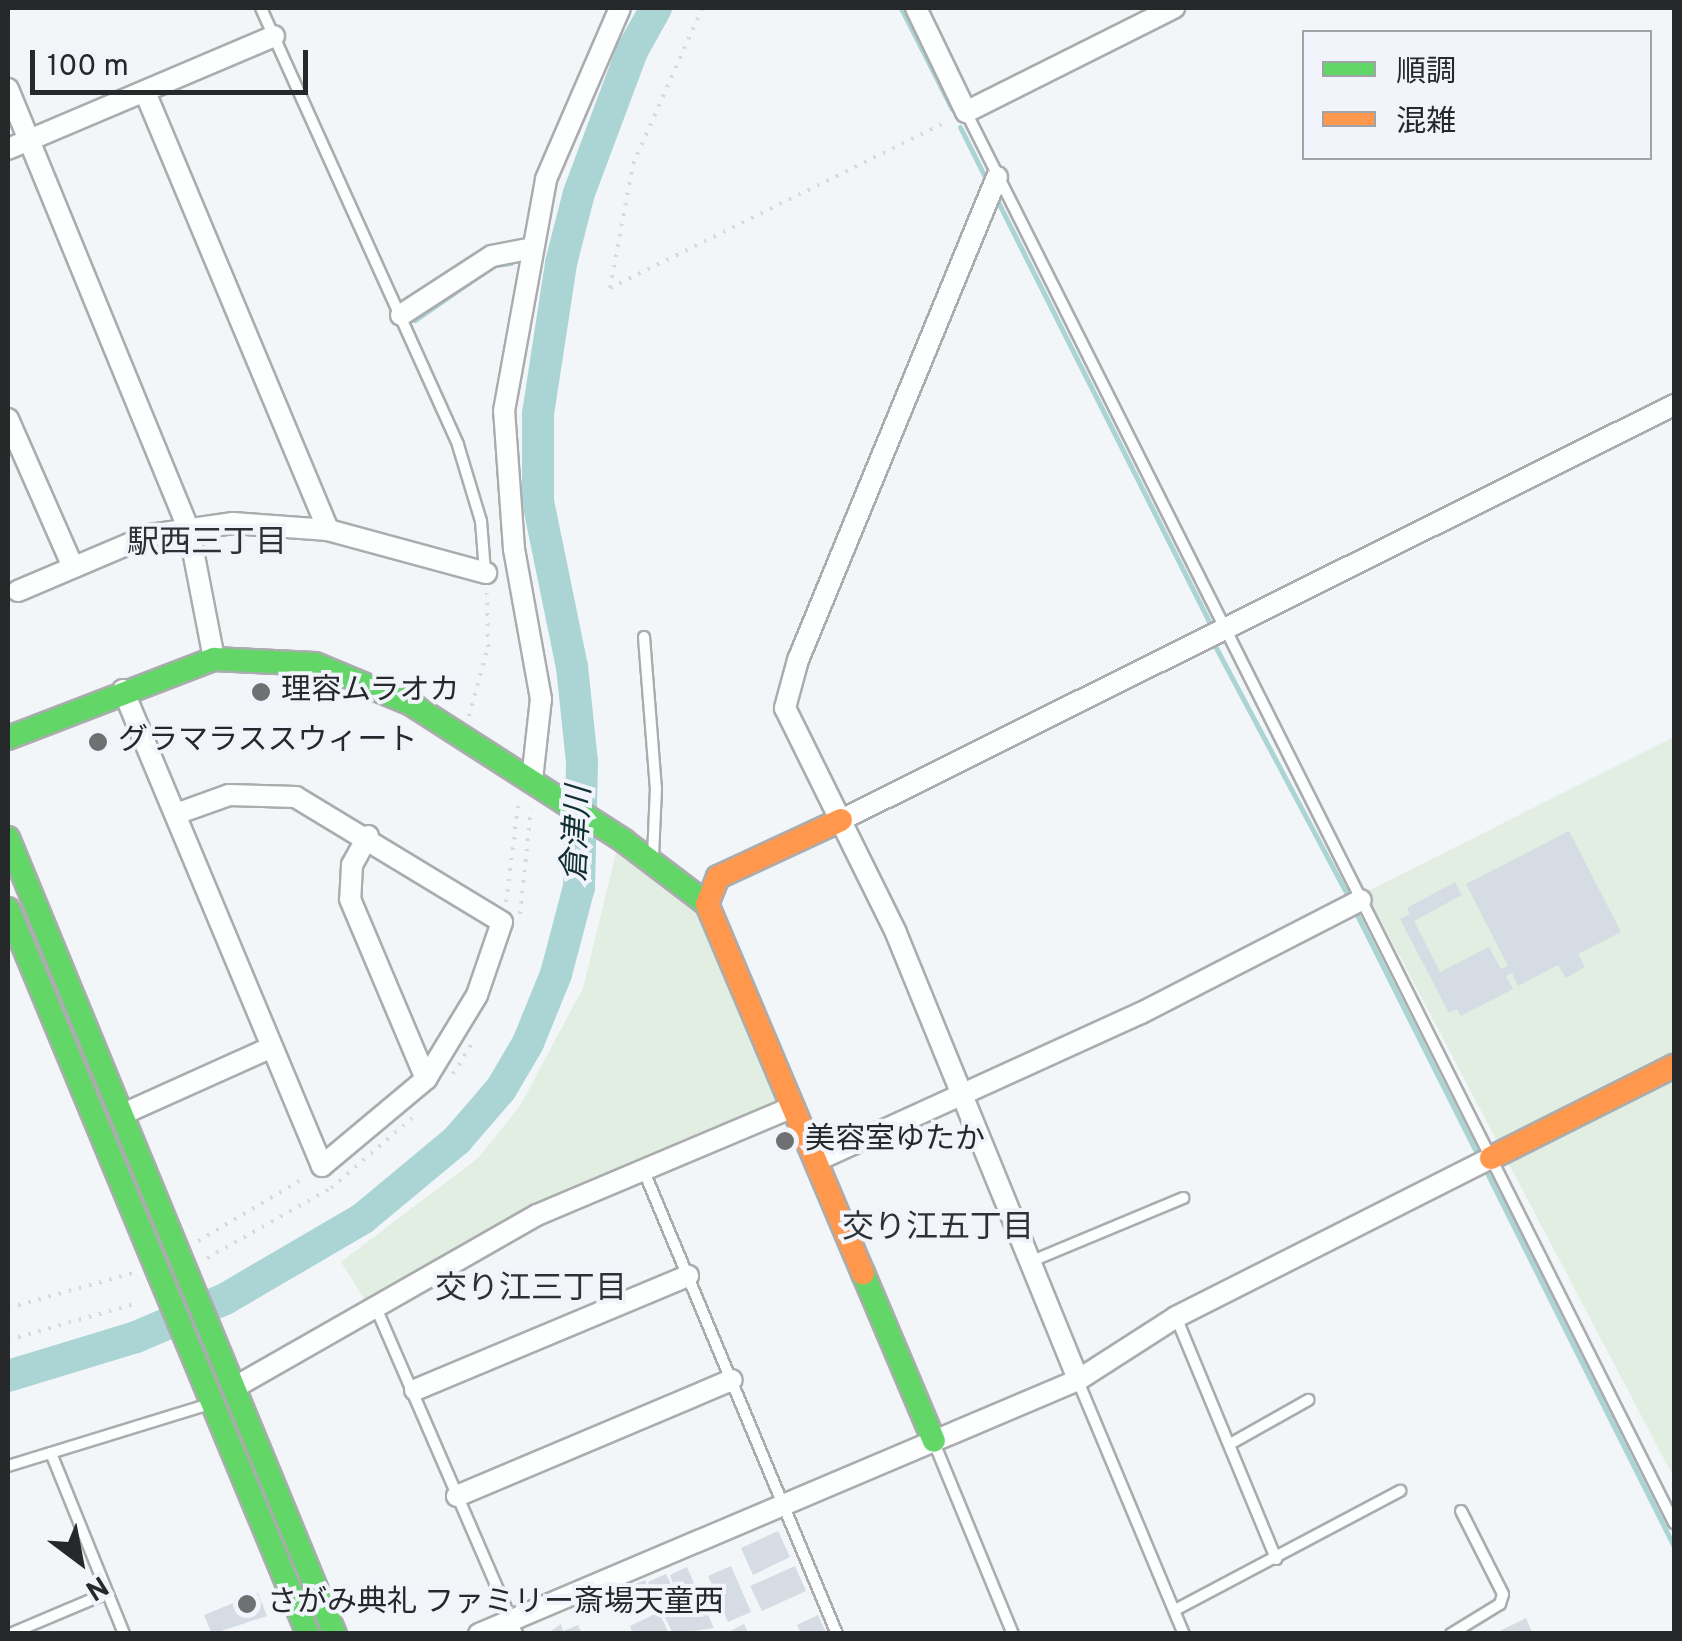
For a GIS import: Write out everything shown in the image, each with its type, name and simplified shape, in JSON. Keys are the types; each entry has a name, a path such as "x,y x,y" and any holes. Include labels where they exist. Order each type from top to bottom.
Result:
{"street":[{"path":"532,781 541,700 514,549 504,411 530,250 566,124 620,8"},
{"path":"916,8 966,112 1174,8"},
{"path":"8,148 274,36"},
{"path":"8,88 189,530 214,659"},
{"path":"145,92 328,530"},
{"path":"997,176 798,660 785,708 841,820 964,1098 1078,1380"},
{"path":"401,315 492,256 530,250"},
{"path":"706,904 718,877 1224,632 1674,406"},
{"path":"8,419 72,565"},
{"path":"18,591 150,534 233,523 328,530 486,574"},
{"path":"8,738 123,690 214,659 289,660 342,672 462,736 653,863 706,904 818,1160 934,1441"},
{"path":"123,690 322,1166 426,1080 477,995 502,922 320,807 275,793 229,796 176,814"},
{"path":"368,836 352,865 350,899 426,1080"},
{"path":"8,838 238,1386 335,1634"},
{"path":"818,1160 964,1098 1361,900"},
{"path":"8,909 157,1278 308,1634"},
{"path":"123,1114 272,1046"},
{"path":"479,1634 514,1627 784,1503 1078,1380 1176,1317 1674,1066"},
{"path":"238,1386 377,1310 537,1215 793,1106"},
{"path":"415,1390 688,1276"},
{"path":"457,1496 732,1380"}],"lane":[{"path":"262,8 401,315 473,488 486,574"},
{"path":"966,112 1674,1523"},
{"path":"644,637 656,788 653,863"},
{"path":"644,1169 837,1634"},
{"path":"1032,1261 1183,1198"},
{"path":"377,1310 415,1390 514,1627"},
{"path":"1176,1317 1276,1559"},
{"path":"1078,1380 1184,1634"},
{"path":"1230,1444 1308,1400"},
{"path":"8,1466 211,1404"},
{"path":"934,1441 1013,1634"},
{"path":"50,1453 124,1634"},
{"path":"1175,1610 1400,1490"},
{"path":"1450,1634 1500,1604 1503,1594 1460,1511"},
{"path":"10,1634 107,1593"}],"path":[{"path":"702,8 633,164 610,288 966,112"},
{"path":"462,736 488,647 486,574"},
{"path":"502,922 532,781"},
{"path":"179,1248 224,1231 322,1166"},
{"path":"8,1308 157,1278"},
{"path":"8,1340 138,1304"}],"green space":[{"path":"1674,737 1674,1478 1366,892"},
{"path":"617,849 703,912 783,1103 368,1305 341,1262 478,1158 520,1106 583,988"}],"building":[{"path":"1569,831 1621,932 1578,954 1585,967 1566,978 1558,965 1518,986 1512,973 1506,976 1513,989 1461,1016 1457,1009 1449,1013 1400,919 1410,914 1407,908 1455,882 1462,895 1414,921 1440,972 1489,947 1501,969 1508,966 1466,884"},
{"path":"778,1531 790,1557 753,1575 741,1548"},
{"path":"731,1566 751,1612 728,1622 708,1576"},
{"path":"795,1566 806,1591 762,1611 750,1586"},
{"path":"687,1567 695,1586 677,1594 670,1575"},
{"path":"666,1574 674,1591 656,1600 648,1582"},
{"path":"645,1580 652,1597 620,1611 612,1594"},
{"name":"さがみ典礼 ファミリー斎場天童西","path":"258,1593 267,1616 212,1634 204,1615"},
{"path":"701,1599 714,1628 673,1634 664,1615"},
{"path":"659,1612 669,1634 633,1634 630,1626"},
{"path":"818,1615 827,1634 801,1634 797,1625"},
{"path":"1526,1618 1533,1634 1494,1634"},
{"path":"561,1624 563,1631 578,1625 582,1634 547,1634"},
{"path":"744,1624 749,1634 725,1634"}],"waterway":[{"name":"倉津川","path":"8,1376 136,1337 225,1299 362,1219 457,1140 501,1089 528,1043 556,974 579,887 582,762 572,667 538,501 538,414 561,263 579,193 632,51 656,8"},
{"path":"901,8 952,109"},
{"path":"960,127 986,179"},
{"path":"997,200 1211,626"},
{"path":"496,265 511,263"},
{"path":"415,320 483,273"},
{"path":"1214,644 1348,896"},
{"path":"1356,913 1475,1150"},
{"path":"1486,1171 1674,1546"}],"traffic: fast":[{"path":"8,738 214,659 315,664 411,704 624,841 707,904"},
{"path":"8,838 335,1634"},
{"path":"8,909 308,1634"},
{"path":"863,1273 934,1441"}],"traffic: slow":[{"path":"841,820 718,877 707,904 863,1273"},
{"path":"1491,1158 1674,1066"}],"place":[{"name":"理容ムラオカ","path":"261,692"},
{"name":"グラマラススウィート","path":"98,742"},
{"name":"美容室ゆたか","path":"785,1141"},
{"name":"さがみ典礼 ファミリー斎場天童西","path":"247,1604"}],"district":[{"name":"駅西三丁目","path":"207,544"},
{"name":"交り江五丁目","path":"938,1229"},
{"name":"交り江三丁目","path":"531,1290"}]}
